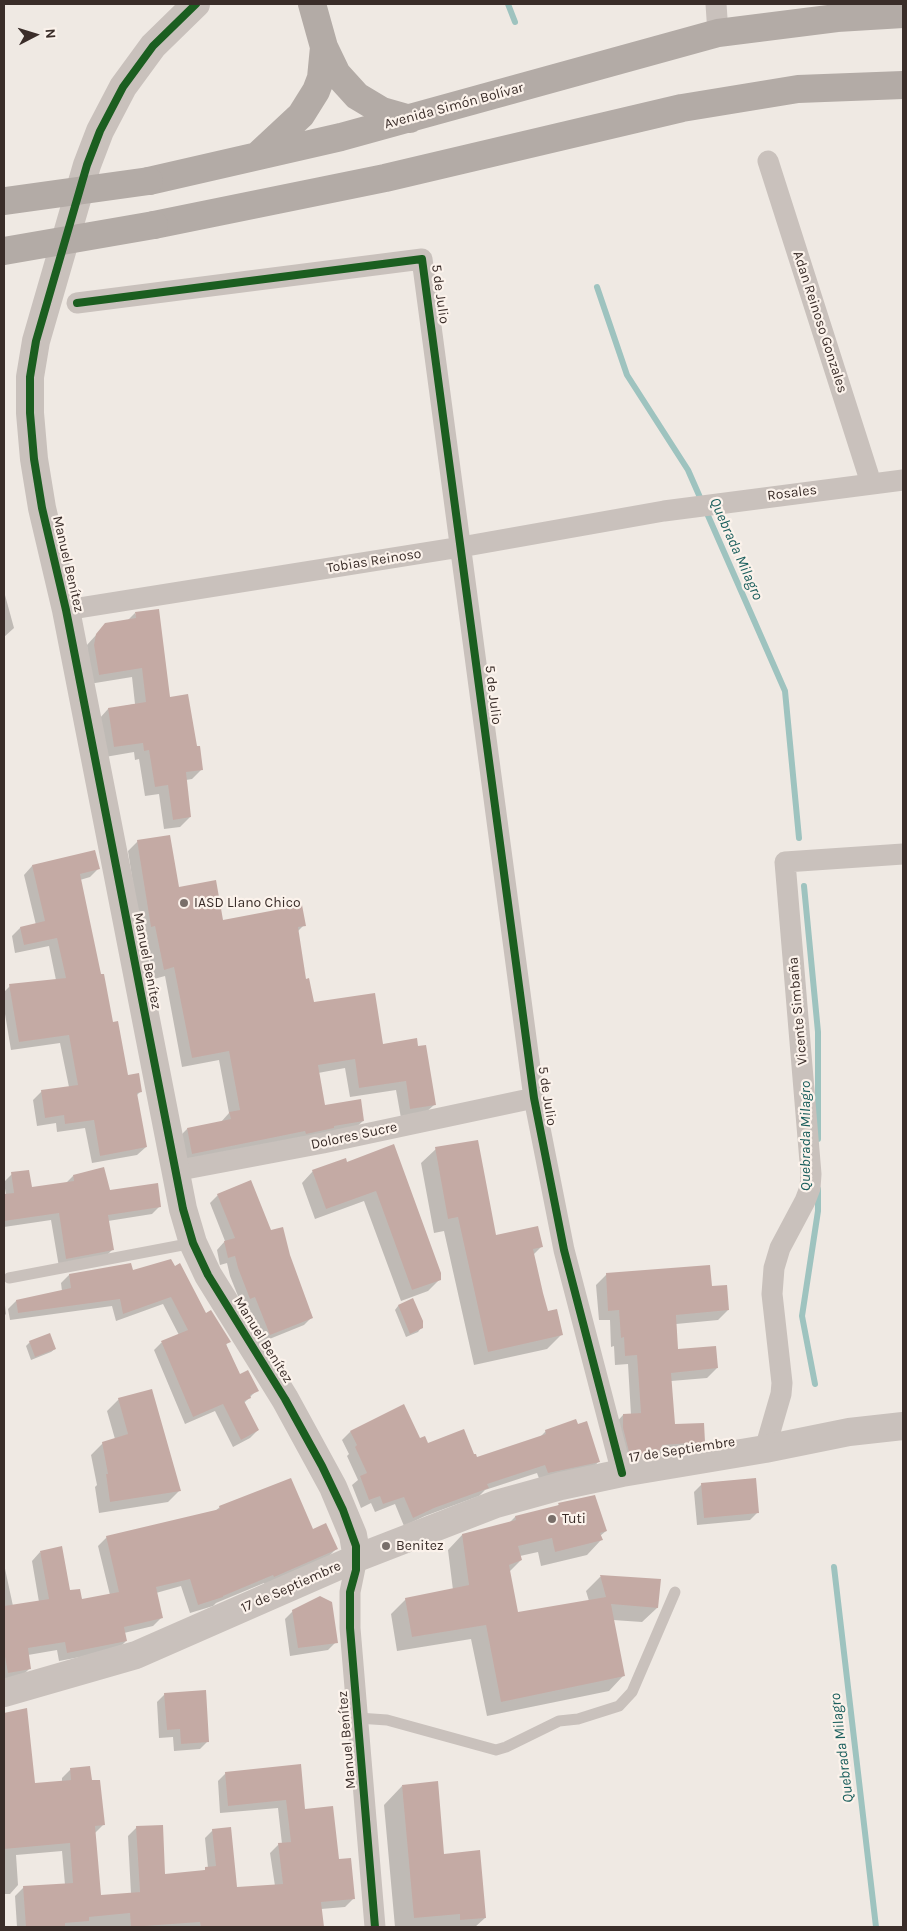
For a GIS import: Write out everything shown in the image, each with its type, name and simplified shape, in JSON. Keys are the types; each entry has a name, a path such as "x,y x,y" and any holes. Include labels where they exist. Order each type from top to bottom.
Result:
{"highway":[{"path":"310,6 324,47 337,74 357,96 382,111 410,119"},
{"name":"Avenida Simón Bolívar","path":"4,201 149,181 256,157 410,119 718,33 837,18 903,14"},
{"path":"256,157 301,115 316,91 321,78 324,47"},
{"path":"4,251 154,226 384,178 682,108 798,89 903,85"}],"street":[{"name":"Manuel Benítez","path":"196,4 153,46 123,87 100,131 87,165 36,341 30,377 30,413 34,459 42,508 66,610 175,1171 193,1243 208,1275 285,1399 322,1466 354,1536 357,1558 349,1606 375,1927"},
{"path":"716,4 718,33"},
{"name":"Adan Reinoso Gonzales","path":"768,161 871,483"},
{"name":"5 de Julio","path":"77,303 422,259 534,1098 564,1250 622,1473"},
{"name":"Rosales","path":"681,508 903,480"},
{"name":"Tobias Reinoso","path":"66,610 461,547 681,508"},
{"name":"Vicente Simbaña","path":"765,1449 781,1394 782,1383 772,1294 774,1268 780,1248 805,1201 810,1188 811,1174 785,862 903,854"},
{"name":"Dolores Sucre","path":"175,1171 323,1143 534,1098"},
{"name":"17 de Septiembre","path":"4,1693 136,1655 357,1558 496,1504 561,1486 622,1473 765,1449 849,1432 903,1426"}],"lane":[{"path":"9,1278 193,1243"},
{"path":"358,1718 387,1720 496,1750 559,1721 578,1719 619,1706 632,1692 676,1592"}],"building":[{"path":"159,609 170,697 188,694 197,746 200,746 203,770 186,772 191,817 173,820 168,785 155,787 149,750 144,751 143,743 114,747 108,708 146,702 142,668 99,675 94,645 96,634 105,623 136,618 135,612"},
{"path":"170,835 179,887 216,880 223,920 302,905 306,926 298,927 306,979 309,978 314,1002 375,993 383,1044 417,1038 418,1046 426,1045 436,1105 410,1109 406,1081 359,1088 355,1059 318,1065 325,1105 361,1099 364,1121 334,1126 334,1128 306,1134 305,1131 192,1154 187,1128 231,1119 229,1112 240,1110 229,1051 192,1058 174,967 164,970 155,926 151,927 137,840"},
{"path":"95,850 100,869 80,874 101,974 104,974 113,1022 118,1021 128,1075 139,1073 142,1092 137,1093 147,1147 100,1156 94,1120 65,1124 64,1115 45,1118 41,1090 78,1085 69,1035 19,1042 9,984 66,978 57,938 24,945 20,927 45,921 32,865"},
{"path":"478,1140 496,1235 538,1226 543,1247 533,1249 543,1293 548,1311 557,1309 563,1335 488,1352 458,1217 448,1219 435,1147"},
{"path":"394,1144 441,1273 441,1280 412,1290 376,1191 326,1209 312,1170 346,1158 347,1162"},
{"path":"104,1167 110,1190 158,1183 161,1207 108,1215 114,1250 66,1259 59,1213 4,1221 4,1194 14,1193 11,1172 29,1170 32,1187 74,1181 73,1175"},
{"path":"251,1180 271,1230 283,1227 290,1255 313,1318 270,1335 255,1297 250,1299 235,1256 228,1258 224,1241 235,1238 217,1194"},
{"path":"171,1259 175,1266 180,1263 206,1313 211,1310 231,1342 226,1344 240,1374 248,1370 259,1391 250,1395 251,1398 244,1401 259,1430 241,1440 223,1404 193,1417 161,1341 188,1330 171,1297 123,1314 120,1299 18,1313 16,1300 71,1288 69,1274 131,1263 133,1270"},
{"path":"710,1265 712,1286 727,1285 729,1310 676,1315 678,1349 716,1346 718,1368 671,1373 675,1424 704,1423 705,1442 662,1445 662,1450 630,1456 623,1428 623,1414 641,1413 637,1355 625,1356 624,1337 621,1338 619,1310 608,1311 606,1273"},
{"path":"413,1298 423,1321 423,1328 410,1334 398,1305"},
{"path":"50,1333 56,1349 35,1357 29,1341"},
{"path":"152,1389 181,1491 110,1502 106,1474 108,1474 102,1442 128,1434 118,1398"},
{"path":"404,1404 420,1438 425,1436 428,1443 464,1429 477,1457 546,1434 545,1430 576,1419 578,1424 587,1421 600,1462 548,1473 545,1465 487,1484 489,1488 434,1508 413,1518 404,1497 383,1504 380,1496 369,1500 360,1476 367,1473 350,1431"},
{"path":"291,1478 313,1529 326,1523 338,1549 274,1577 273,1575 223,1597 198,1605 190,1579 156,1587 163,1618 124,1627 127,1641 67,1653 65,1642 28,1648 31,1669 8,1673 4,1651 4,1606 49,1599 40,1551 62,1546 70,1590 80,1589 82,1599 119,1592 106,1536 220,1509 219,1506"},
{"path":"756,1478 759,1513 704,1518 701,1483"},
{"path":"595,1495 607,1531 600,1533 603,1540 555,1552 552,1538 518,1546 522,1560 509,1565 518,1612 606,1597 600,1575 661,1579 658,1608 611,1604 625,1676 501,1702 486,1625 412,1637 405,1598 469,1585 462,1534 516,1520 515,1516 559,1505 558,1503"},
{"path":"320,1596 332,1602 338,1643 298,1648 292,1610"},
{"path":"206,1690 209,1742 181,1744 180,1729 167,1730 164,1693"},
{"path":"27,1708 35,1783 71,1780 70,1768 90,1766 92,1780 100,1780 105,1825 95,1826 101,1895 140,1892 136,1826 163,1825 165,1874 205,1870 205,1867 216,1866 212,1829 231,1827 237,1887 283,1884 278,1843 291,1842 286,1800 228,1806 225,1772 301,1764 305,1809 333,1806 339,1859 351,1858 355,1899 321,1902 324,1927 201,1927 200,1922 131,1927 130,1913 89,1917 89,1921 65,1923 65,1927 26,1927 23,1886 73,1883 70,1843 4,1849 4,1713"},
{"path":"438,1781 444,1854 480,1850 486,1918 460,1920 460,1914 414,1918 402,1785"}],"waterway":[{"name":"Quebrada Milagro","path":"508,4 515,22"},
{"name":"Quebrada Milagro","path":"597,287 627,375 688,470 785,691 799,838"},
{"name":"Quebrada Milagro","path":"804,886 818,1032 818,1139"},
{"name":"Quebrada Milagro","path":"815,1384 802,1316 818,1211 818,1189"},
{"name":"Quebrada Milagro","path":"834,1567 876,1927"}],"cycle path":[{"path":"196,4 153,46 123,87 100,131 87,165 36,341 30,377 30,413 34,459 42,508 66,610 183,1209 193,1243 208,1275 285,1399 322,1466 343,1510 356,1546 356,1570 350,1592 350,1628 375,1927"},
{"path":"77,303 422,259 534,1098 564,1250 622,1473"}],"place":[{"name":"IASD Llano Chico","path":"184,903"},
{"name":"Tuti","path":"552,1519"},
{"name":"Benitez","path":"386,1546"}]}
